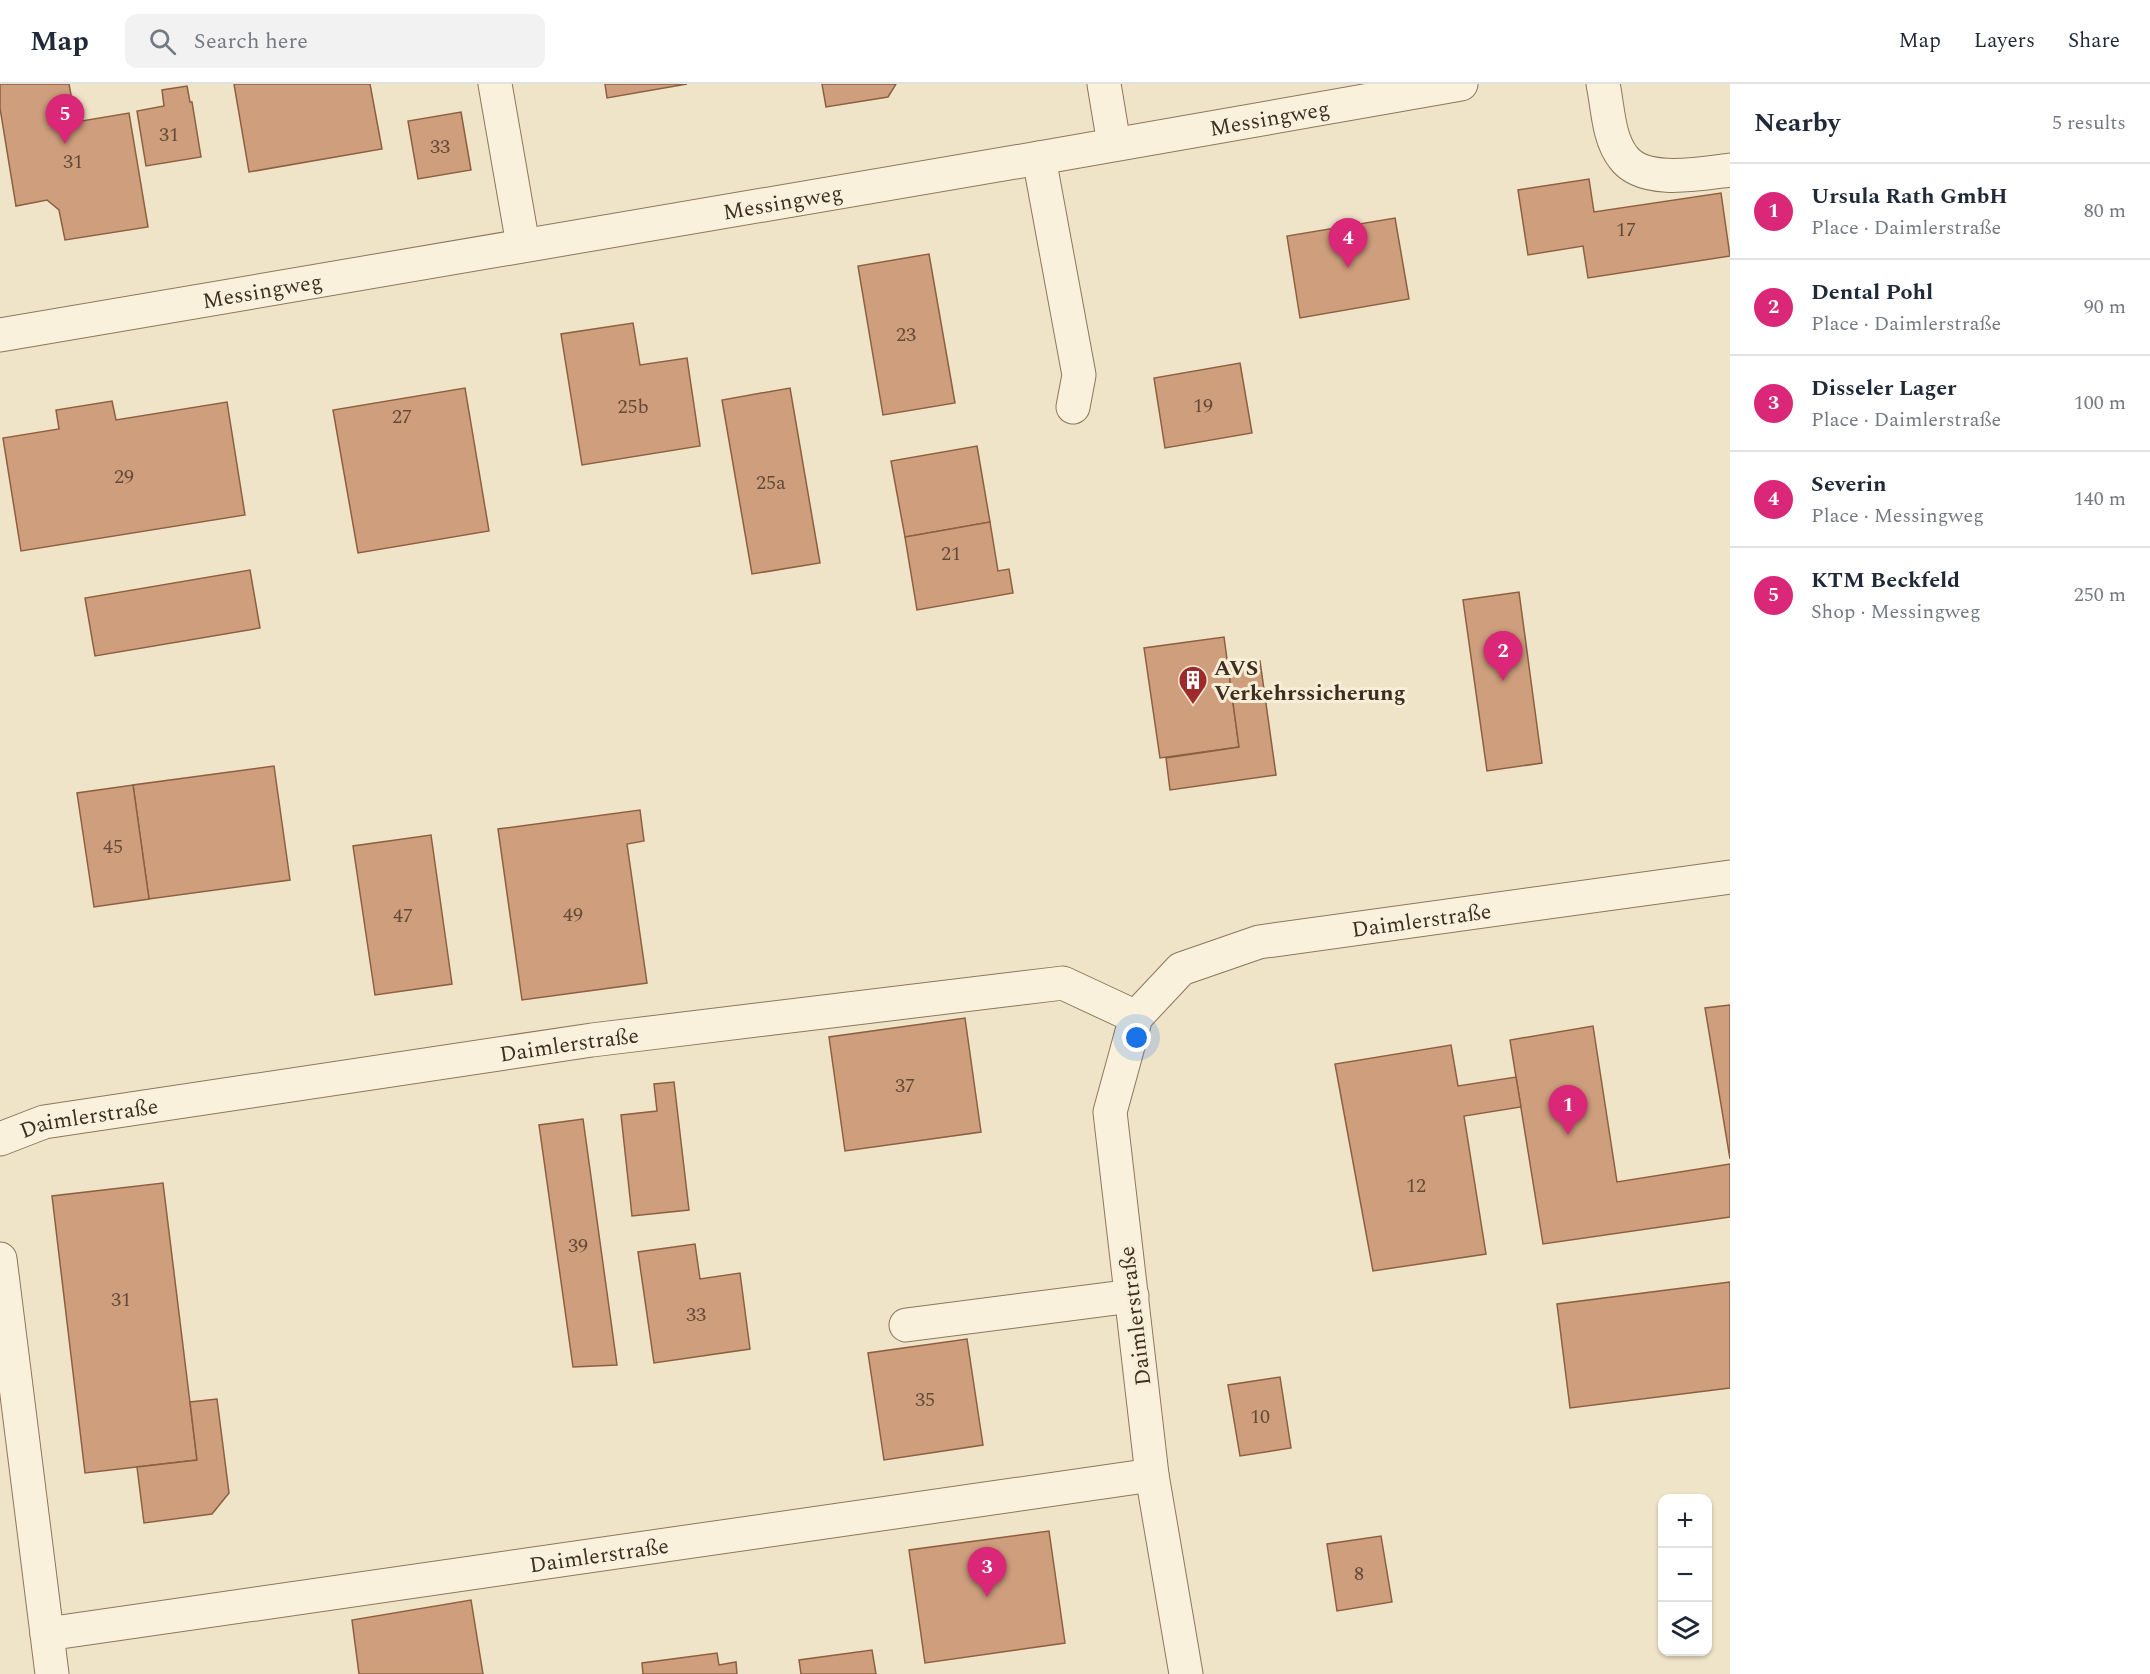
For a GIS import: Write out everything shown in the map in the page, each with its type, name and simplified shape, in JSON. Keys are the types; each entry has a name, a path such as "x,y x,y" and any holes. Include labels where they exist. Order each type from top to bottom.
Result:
{"street":[{"path":"495,84 524,245"},
{"path":"1104,84 1114,144"},
{"name":"Messingweg","path":"0,335 1039,158 1384,90 1461,84"},
{"path":"1603,84 1612,134 1622,156 1633,168 1652,173 1676,175 1730,170"},
{"path":"1039,158 1079,375 1073,407"},
{"name":"Daimlerstraße","path":"1186,1674 1152,1475 1110,1112 1136,1017 1181,969 1259,942 1730,877"},
{"name":"Daimlerstraße","path":"0,1139 44,1122 580,1042 1063,983 1136,1017"},
{"path":"0,1259 52,1674"},
{"path":"906,1325 1132,1296"},
{"name":"Daimlerstraße","path":"47,1634 1152,1475"}],"building":[{"path":"0,84 69,84 76,122 129,113 148,227 65,240 59,210 47,200 16,206 0,108"},
{"path":"234,84 370,84 382,149 249,172"},
{"path":"605,84 687,84 607,98"},
{"path":"822,84 896,84 888,97 826,107"},
{"path":"187,86 190,102 192,102 201,157 146,166 137,111 164,106 162,90"},
{"path":"461,112 471,170 418,179 408,121"},
{"path":"1589,179 1594,212 1721,193 1730,256 1588,278 1583,246 1528,255 1518,190"},
{"path":"1395,218 1409,299 1300,318 1287,236"},
{"path":"929,254 955,403 883,415 858,266"},
{"path":"633,323 640,365 687,358 700,446 582,465 561,334"},
{"path":"1240,363 1252,433 1165,448 1154,378"},
{"path":"465,388 489,531 358,553 333,410"},
{"path":"790,388 820,563 752,574 722,400"},
{"path":"112,401 116,420 227,402 245,515 21,551 3,438 59,429 56,410"},
{"path":"977,446 990,522 905,537 891,461"},
{"path":"990,522 998,571 1009,569 1013,593 917,610 905,537"},
{"path":"250,570 260,628 95,656 85,598"},
{"path":"1519,592 1542,763 1487,771 1463,600"},
{"name":"AVS Verkehrssicherung","path":"1224,637 1239,747 1160,758 1144,648"},
{"path":"1260,661 1276,775 1170,790 1166,758 1239,747 1228,666"},
{"path":"274,766 290,880 149,899 133,785"},
{"path":"133,785 149,899 94,907 77,793"},
{"path":"640,810 644,841 627,844 647,983 522,1000 498,829"},
{"path":"431,835 452,984 375,995 353,846"},
{"path":"1730,1005 1730,1159 1705,1008"},
{"path":"965,1018 981,1132 845,1151 829,1037"},
{"path":"1593,1026 1617,1182 1730,1164 1730,1217 1543,1244 1510,1040"},
{"path":"1451,1045 1458,1086 1516,1077 1521,1107 1464,1116 1486,1254 1373,1271 1335,1064"},
{"path":"674,1082 689,1210 632,1216 621,1115 657,1111 654,1084"},
{"path":"583,1119 617,1365 573,1367 539,1125"},
{"path":"163,1183 197,1460 85,1473 52,1196"},
{"path":"695,1244 700,1279 740,1273 750,1349 654,1363 638,1252"},
{"path":"1730,1282 1730,1388 1570,1408 1557,1304"},
{"path":"967,1339 983,1445 884,1460 868,1353"},
{"path":"1280,1377 1291,1448 1240,1456 1228,1385"},
{"path":"217,1399 229,1493 212,1514 144,1523 137,1467 197,1460 190,1402"},
{"path":"1049,1531 1065,1643 925,1663 909,1550"},
{"path":"1381,1536 1392,1602 1337,1611 1327,1544"},
{"path":"471,1600 483,1674 359,1674 352,1620"},
{"path":"872,1650 876,1674 801,1674 799,1660"},
{"path":"717,1653 719,1665 736,1662 737,1674 643,1674 642,1663"}],"place":[{"name":"KTM Beckfeld","path":"65,144"},
{"name":"Severin","path":"1348,268"},
{"name":"Dental Pohl","path":"1503,681"},
{"name":"AVS Verkehrssicherung","path":"1193,706"},
{"name":"Ursula Rath GmbH","path":"1568,1135"},
{"name":"Disseler Lager","path":"987,1597"}]}
